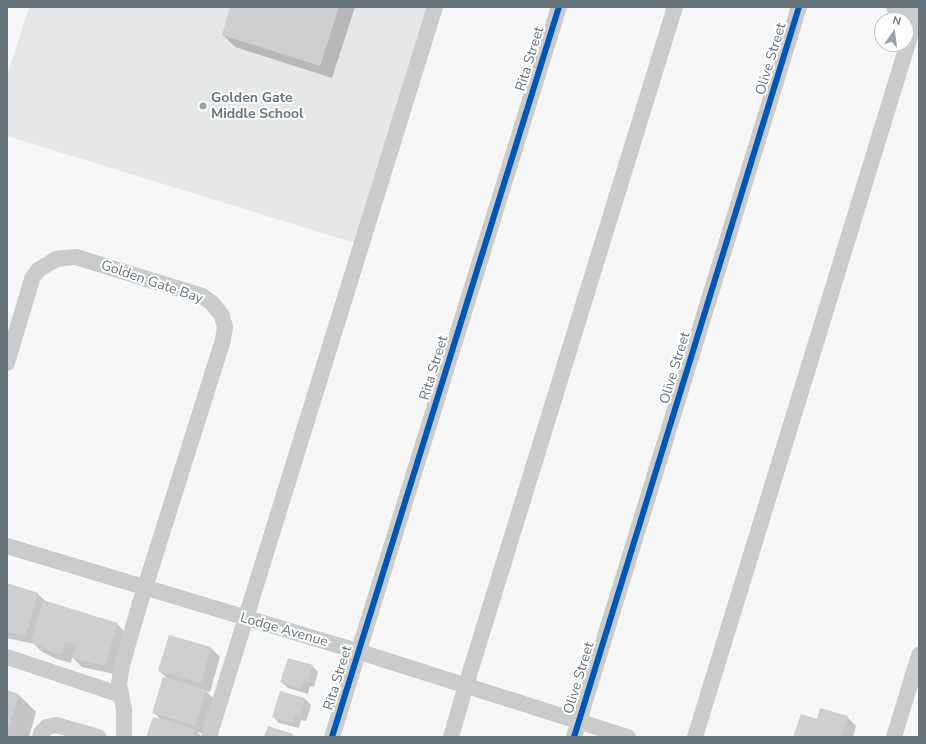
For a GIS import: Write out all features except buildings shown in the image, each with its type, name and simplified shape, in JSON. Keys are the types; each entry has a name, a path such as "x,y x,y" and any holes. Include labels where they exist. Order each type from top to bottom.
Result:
{"street":[{"path":"210,737 435,7"},
{"name":"Rita Street","path":"332,737 559,7"},
{"path":"451,737 675,7"},
{"name":"Olive Street","path":"574,737 799,7"},
{"path":"695,737 918,12 894,7"},
{"name":"Golden Gate Bay","path":"7,363 32,279 38,270 56,259 76,257 186,291 207,300 222,316 224,327 223,340 122,665 119,684 124,710 124,737"},
{"name":"Lodge Avenue","path":"7,546 359,652 628,737"},
{"path":"894,737 919,654"},
{"path":"7,657 121,695"},
{"path":"40,737 41,733 48,727 56,725 98,737"}],"shaded area":[{"name":"Golden Gate Middle School","path":"29,7 430,7 358,244 7,136 7,76"}],"cycle path":[{"path":"332,737 559,7"},
{"path":"574,737 799,7"}],"place":[{"name":"Golden Gate Middle School","path":"203,106"}]}
